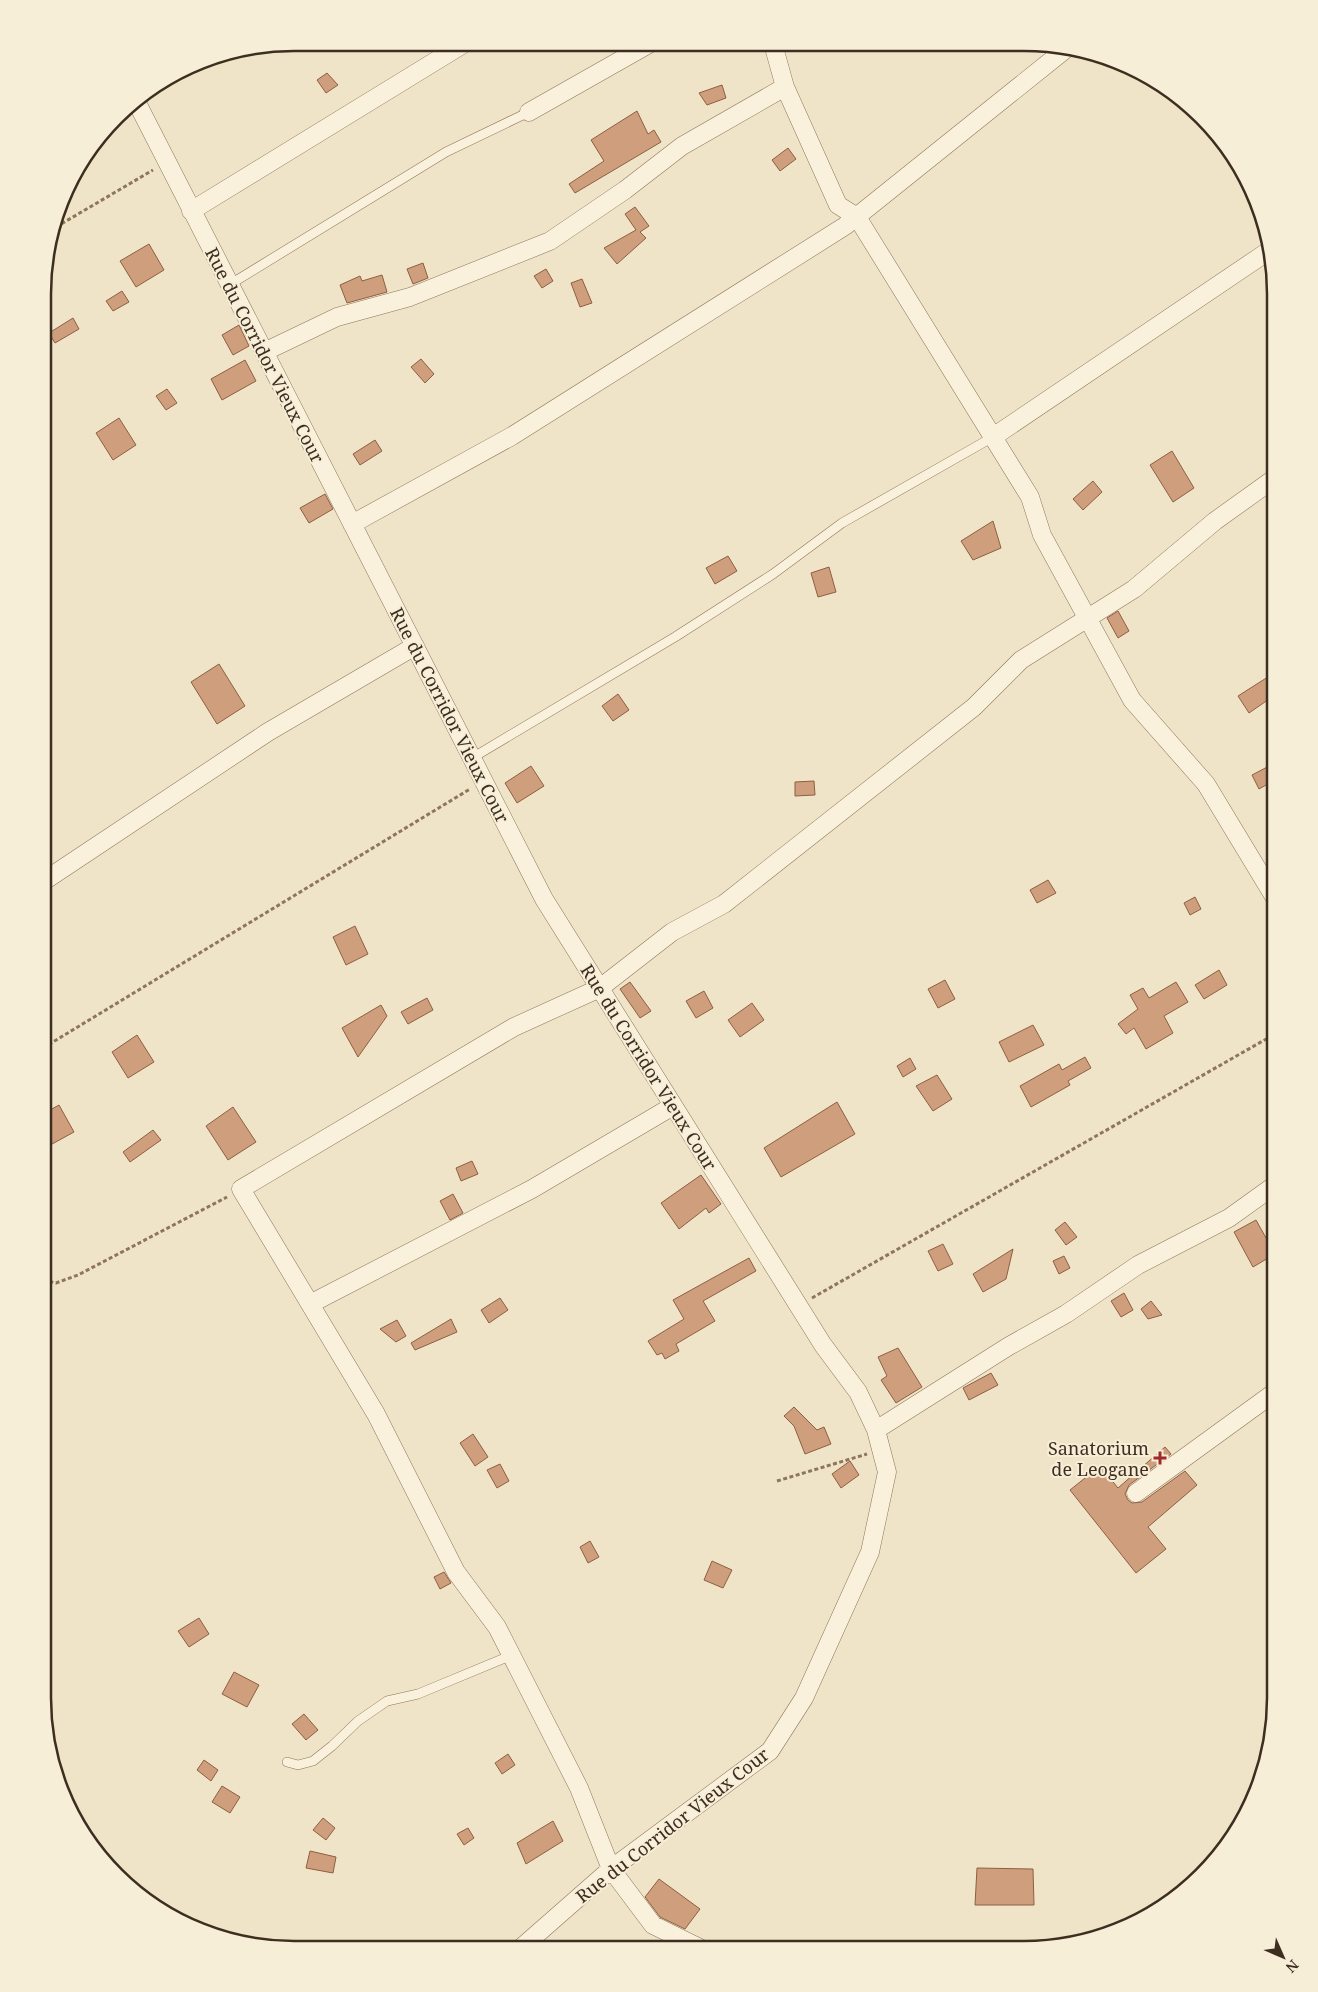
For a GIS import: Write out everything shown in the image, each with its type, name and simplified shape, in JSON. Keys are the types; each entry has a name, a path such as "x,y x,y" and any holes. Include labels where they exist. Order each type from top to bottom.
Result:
{"street":[{"path":"191,211 452,51"},
{"path":"529,112 637,51"},
{"path":"775,51 785,87 838,205 857,217 1030,497 1042,535 1132,700 1206,784 1267,885"},
{"path":"352,524 512,436 845,226 1060,54"},
{"path":"264,352 337,317 410,297 550,241 625,190 682,146 785,87"},
{"name":"Rue du Corridor Vieux Cour","path":"139,107 544,899 798,1306 823,1345 858,1392 876,1430 887,1472 870,1552 804,1698 770,1751 611,1869 529,1941"},
{"path":"993,437 1263,254"},
{"path":"686,1941 653,1925 611,1869 579,1788 497,1627 456,1572 376,1414 241,1189 514,1027 600,988 672,932 724,904 974,707 1021,660 1134,589 1215,521 1267,484"},
{"path":"51,876 268,732 414,646"},
{"path":"310,1304 532,1189 673,1106"},
{"path":"876,1430 1009,1346 1066,1314 1138,1265 1230,1218 1267,1191"},
{"path":"1136,1493 1267,1398"}],"lane":[{"path":"229,284 446,152 529,112"},
{"path":"472,758 675,637 773,574 842,523 993,437"},
{"path":"286,1762 298,1765 313,1761 332,1746 358,1720 387,1701 437,1687 512,1656"}],"path":[{"path":"62,223 166,162"},
{"path":"51,1044 483,780"},
{"path":"798,1306 1267,1039"},
{"path":"51,1282 56,1283 78,1275 241,1189"},
{"path":"777,1481 881,1450"}],"building":[{"path":"327,73 338,85 326,93 317,80"},
{"path":"722,85 726,98 707,105 699,93"},
{"path":"637,111 648,134 654,130 661,142 575,193 569,184 604,161 591,140"},
{"path":"788,148 796,159 780,171 772,160"},
{"path":"635,207 649,226 640,232 646,238 617,264 604,248 636,230 625,214"},
{"path":"149,244 164,270 136,287 120,261"},
{"path":"423,263 428,278 413,284 407,269"},
{"path":"546,269 553,281 542,288 534,276"},
{"path":"382,275 387,292 347,303 340,285 360,276 362,281"},
{"path":"582,279 592,303 580,307 571,283"},
{"path":"122,291 129,302 113,311 106,301"},
{"path":"73,318 79,329 55,343 51,336 51,332"},
{"path":"239,325 249,346 233,355 222,335"},
{"path":"421,359 434,374 425,383 411,367"},
{"path":"245,360 256,381 222,400 211,379"},
{"path":"167,389 177,403 166,410 156,396"},
{"path":"119,418 136,445 113,460 96,433"},
{"path":"375,440 382,451 360,465 353,454"},
{"path":"1172,451 1194,488 1173,502 1150,465"},
{"path":"1093,481 1102,492 1083,510 1073,499"},
{"path":"325,494 333,509 309,523 300,508"},
{"path":"993,521 1001,548 973,560 961,541"},
{"path":"728,556 737,571 715,584 706,568"},
{"path":"829,567 836,592 818,597 811,573"},
{"path":"1118,611 1129,631 1118,638 1107,618"},
{"path":"219,664 245,706 217,724 191,682"},
{"path":"1267,678 1267,701 1249,713 1238,696"},
{"path":"618,694 629,710 613,721 602,706"},
{"path":"531,766 544,786 517,803 505,783"},
{"path":"1267,767 1267,784 1259,789 1252,775"},
{"path":"814,781 815,795 795,796 795,782"},
{"path":"1048,880 1056,893 1037,903 1030,890"},
{"path":"1195,897 1201,909 1190,915 1184,903"},
{"path":"355,926 368,954 346,965 333,937"},
{"path":"1219,970 1227,985 1204,999 1195,985"},
{"path":"945,980 955,999 938,1008 928,989"},
{"path":"630,982 651,1011 640,1018 620,989"},
{"path":"1176,982 1188,1002 1164,1016 1173,1033 1146,1049 1134,1028 1126,1034 1118,1024 1138,1009 1130,995 1143,988 1149,998"},
{"path":"704,991 713,1008 696,1018 686,1001"},
{"path":"427,998 433,1010 408,1024 401,1012"},
{"path":"752,1003 764,1020 740,1037 728,1020"},
{"path":"381,1005 387,1016 358,1057 342,1028"},
{"path":"1033,1025 1044,1045 1009,1062 999,1042"},
{"path":"137,1035 154,1062 128,1078 112,1052"},
{"path":"1085,1057 1091,1068 1068,1081 1070,1085 1031,1107 1020,1086 1059,1064 1062,1070"},
{"path":"910,1058 916,1069 903,1077 897,1066"},
{"path":"937,1075 952,1099 933,1111 916,1086"},
{"path":"837,1102 855,1134 781,1177 764,1148"},
{"path":"59,1105 74,1132 51,1145 51,1110"},
{"path":"233,1107 256,1142 228,1160 206,1126"},
{"path":"153,1130 161,1140 130,1162 123,1152"},
{"path":"472,1161 478,1174 461,1181 456,1168"},
{"path":"701,1175 721,1204 709,1213 706,1208 679,1229 661,1203"},
{"path":"453,1194 463,1213 450,1220 440,1201"},
{"path":"1256,1220 1267,1240 1267,1259 1253,1267 1234,1232"},
{"path":"1065,1222 1077,1237 1066,1245 1055,1230"},
{"path":"943,1244 953,1264 938,1271 928,1251"},
{"path":"1013,1249 1006,1279 983,1292 973,1274"},
{"path":"1064,1256 1070,1268 1059,1274 1053,1261"},
{"path":"749,1258 756,1271 703,1301 715,1321 676,1344 679,1351 665,1359 662,1353 657,1355 648,1341 684,1319 673,1300"},
{"path":"1124,1293 1133,1310 1121,1317 1111,1301"},
{"path":"500,1298 508,1310 489,1323 481,1310"},
{"path":"1151,1301 1162,1315 1148,1319 1141,1309"},
{"path":"451,1319 457,1332 415,1350 411,1343"},
{"path":"397,1320 406,1336 396,1342 380,1329"},
{"path":"898,1348 922,1387 896,1403 881,1380 887,1376 878,1357"},
{"path":"991,1373 998,1385 969,1400 963,1388"},
{"path":"794,1407 817,1430 824,1427 831,1444 805,1454 794,1426 784,1416"},
{"path":"473,1434 488,1457 475,1466 460,1443"},
{"path":"1165,1447 1171,1454 1129,1485 1125,1494 1128,1500 1132,1503 1142,1502 1185,1471 1197,1485 1148,1527 1166,1549 1136,1573 1070,1490 1100,1466 1118,1488"},
{"path":"850,1461 859,1475 841,1488 832,1474"},
{"path":"500,1464 509,1481 497,1488 487,1470"},
{"path":"590,1541 599,1557 588,1563 580,1547"},
{"path":"712,1561 732,1570 723,1588 704,1580"},
{"path":"444,1572 451,1583 440,1589 434,1577"},
{"path":"199,1618 209,1634 189,1647 178,1631"},
{"path":"234,1672 259,1685 247,1707 222,1694"},
{"path":"304,1714 318,1730 306,1740 292,1724"},
{"path":"508,1754 515,1765 502,1774 495,1763"},
{"path":"204,1760 218,1770 211,1781 197,1770"},
{"path":"222,1786 240,1797 230,1813 212,1802"},
{"path":"323,1818 335,1828 326,1840 313,1830"},
{"path":"553,1821 563,1841 526,1864 517,1843"},
{"path":"468,1828 474,1838 464,1845 457,1834"},
{"path":"310,1851 336,1857 333,1873 306,1868"},
{"path":"977,1868 1033,1869 1034,1905 975,1905"},
{"path":"659,1879 700,1909 685,1929 660,1917 645,1897"}],"place":[{"name":"Sanatorium de Leogane","path":"1160,1458"}]}
